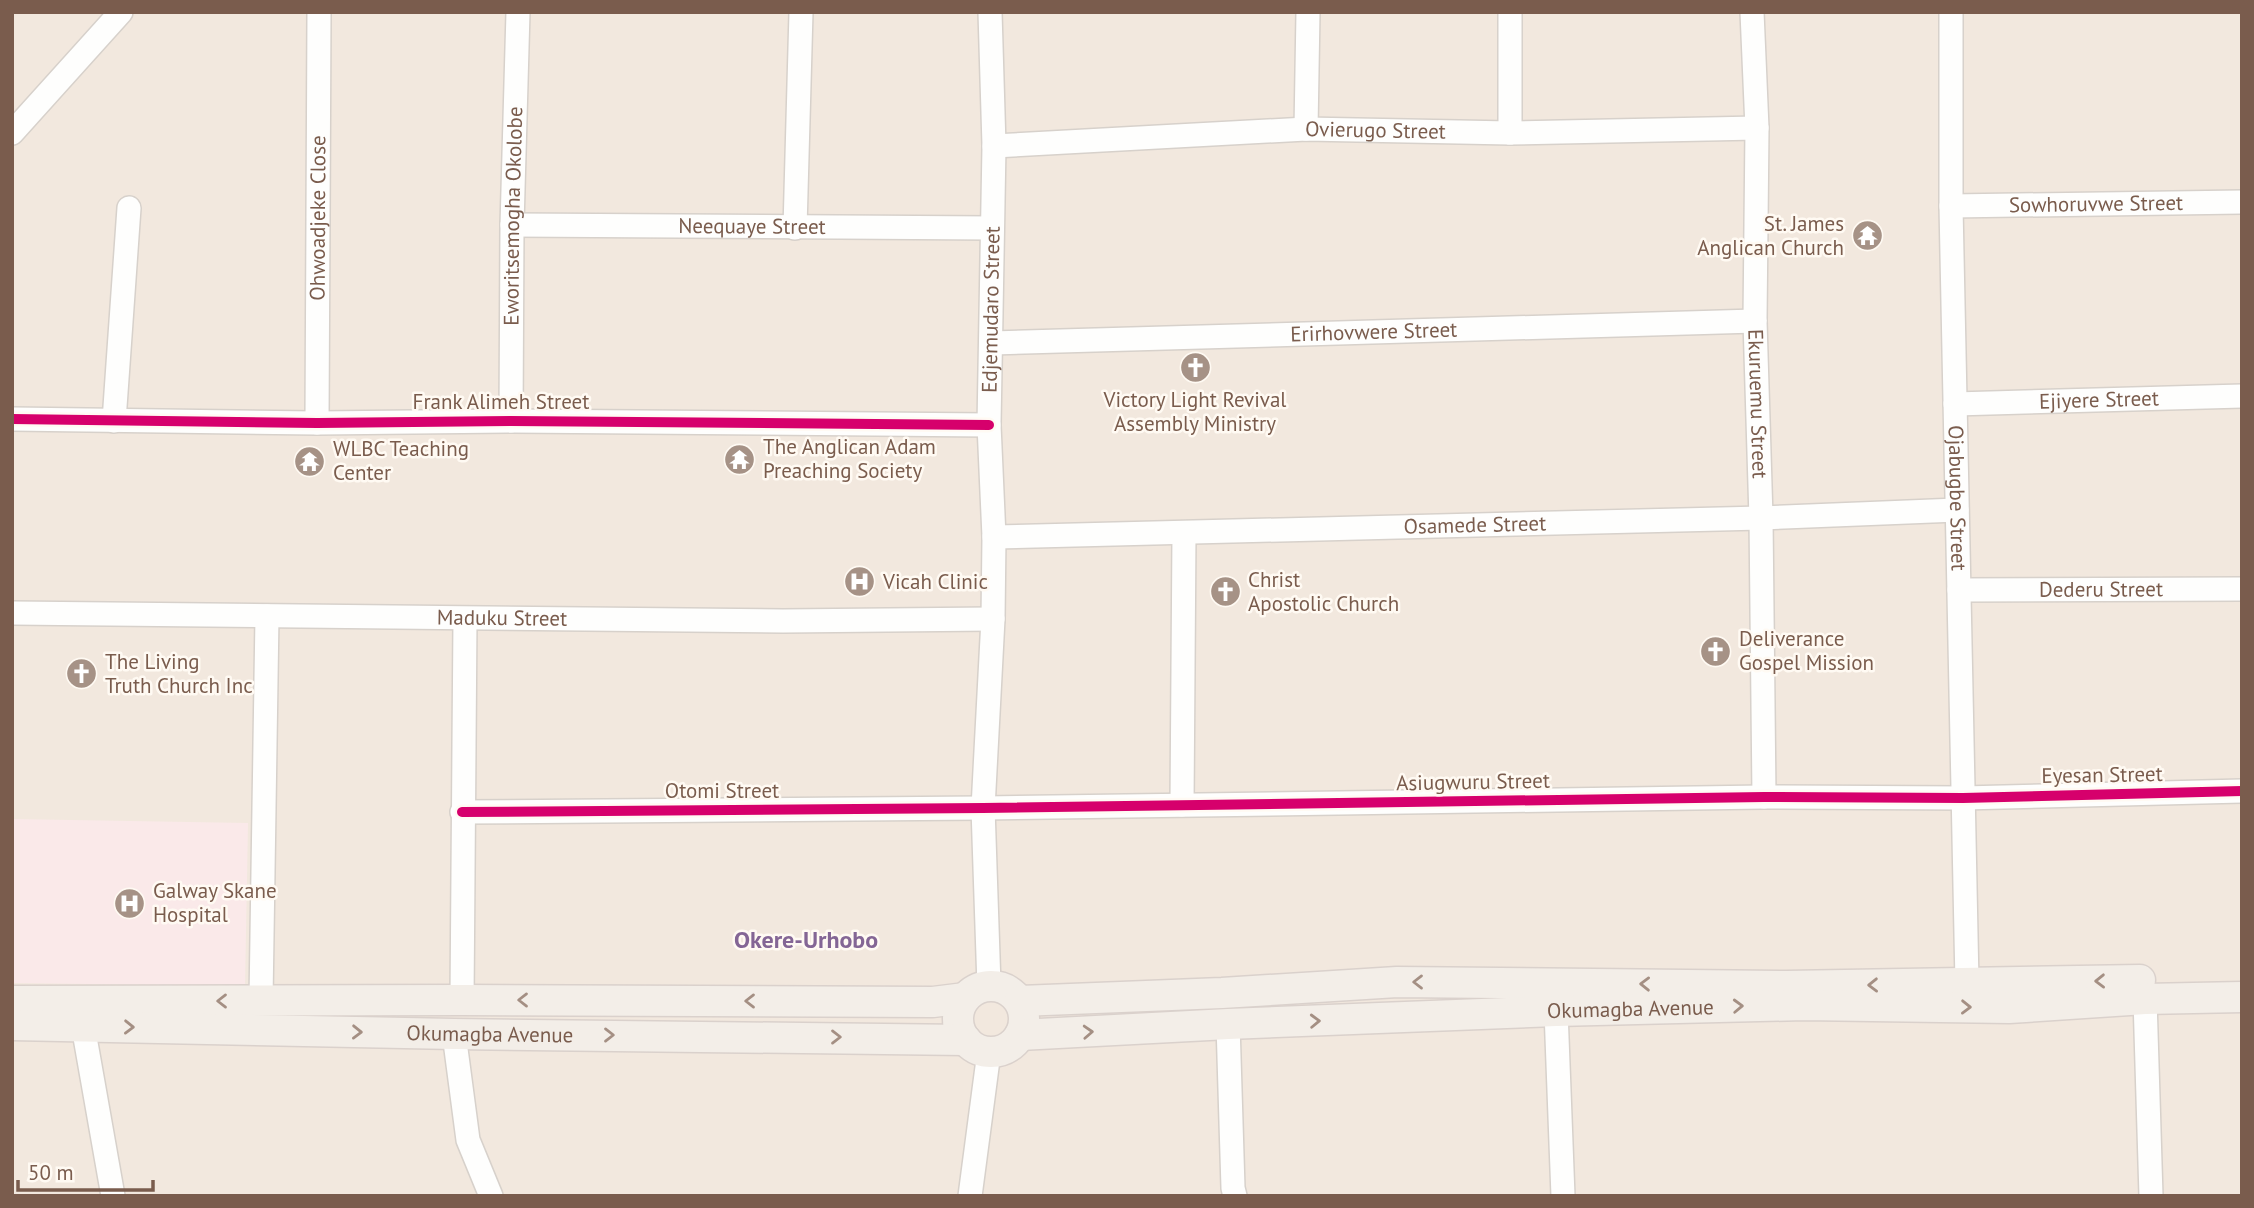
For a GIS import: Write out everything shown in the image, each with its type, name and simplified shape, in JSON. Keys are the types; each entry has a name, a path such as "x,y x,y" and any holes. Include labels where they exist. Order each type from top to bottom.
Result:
{"main road":[{"name":"Okumagba Avenue","path":"1020,1001 1222,993 1397,982 1787,986 2242,978"},
{"path":"1006,989 1020,1001 1024,1018 1020,1035 1007,1048 977,1046 959,1027 958,1012 977,992 1006,989"},
{"name":"Okumagba Avenue","path":"12,1001 933,1002 977,992"},
{"name":"Okumagba Avenue","path":"1020,1035 1556,1012 1804,1005 2009,1008 2145,999 2242,997"},
{"name":"Okumagba Avenue","path":"12,1025 977,1046"}],"street":[{"path":"12,133 121,12"},
{"name":"Ohwoadjeke Close","path":"317,423 319,12"},
{"name":"Eworitsemogha Okolobe","path":"511,421 512,225 518,12"},
{"path":"795,228 801,12"},
{"name":"Edjemudaro Street","path":"977,992 993,620 994,537 989,425 994,146 990,12"},
{"path":"1306,129 1308,12"},
{"path":"1510,12 1510,133"},
{"name":"Ekuruemu Street","path":"1752,12 1757,128 1755,321 1765,797"},
{"name":"Ojabugbe Street","path":"1951,12 1951,206 1967,983"},
{"name":"Ovierugo Street","path":"994,146 1306,129 1510,133 1757,128"},
{"name":"Sowhoruvwe Street","path":"1951,206 2242,202"},
{"path":"114,421 129,208"},
{"name":"Neequaye Street","path":"512,225 992,229"},
{"name":"Erirhovwere Street","path":"992,343 1755,321"},
{"name":"Ejiyere Street","path":"1955,404 2242,396"},
{"name":"Frank Alimeh Street","path":"12,419 317,423 511,421 989,425"},
{"name":"Osamede Street","path":"994,537 1760,518 1957,510"},
{"path":"1182,805 1184,533"},
{"name":"Dederu Street","path":"1959,590 2242,589"},
{"name":"Maduku Street","path":"12,613 464,619 993,620"},
{"path":"261,1000 267,616"},
{"path":"462,1000 464,619"},
{"name":"Eyesan Street","path":"1963,798 2242,791"},
{"name":"Asiugwuru Street","path":"983,808 1765,797 1963,798"},
{"name":"Otomi Street","path":"462,812 983,808"},
{"path":"2145,999 2151,1196"},
{"path":"1556,1012 1563,1196"},
{"path":"1228,1024 1235,1196"},
{"path":"83,1026 113,1196"},
{"path":"454,1034 468,1140 491,1196"},
{"path":"970,1196 977,1046"}],"shaded area":[{"path":"12,12 2242,12 2242,1196 12,1196"},
{"name":"Galway Skane Hospital","path":"12,819 248,823 245,986 12,983"}],"cycle path":[{"path":"12,419 317,423 511,421 989,425"},
{"path":"462,812 1764,797 1963,798 2242,791"}],"place":[{"name":"St. James Anglican Church","path":"1867,236"},
{"name":"Victory Light Revival Assembly Ministry","path":"1195,368"},
{"name":"The Anglican Adam Preaching Society","path":"740,459"},
{"name":"WLBC Teaching Center","path":"310,461"},
{"name":"Vicah Clinic","path":"860,582"},
{"name":"Christ Apostolic Church","path":"1225,592"},
{"name":"Deliverance Gospel Mission","path":"1716,651"},
{"name":"The Living Truth Church Inc","path":"82,674"},
{"name":"Galway Skane Hospital","path":"130,903"}],"district":[{"name":"Okere-Urhobo","path":"806,940"}]}
